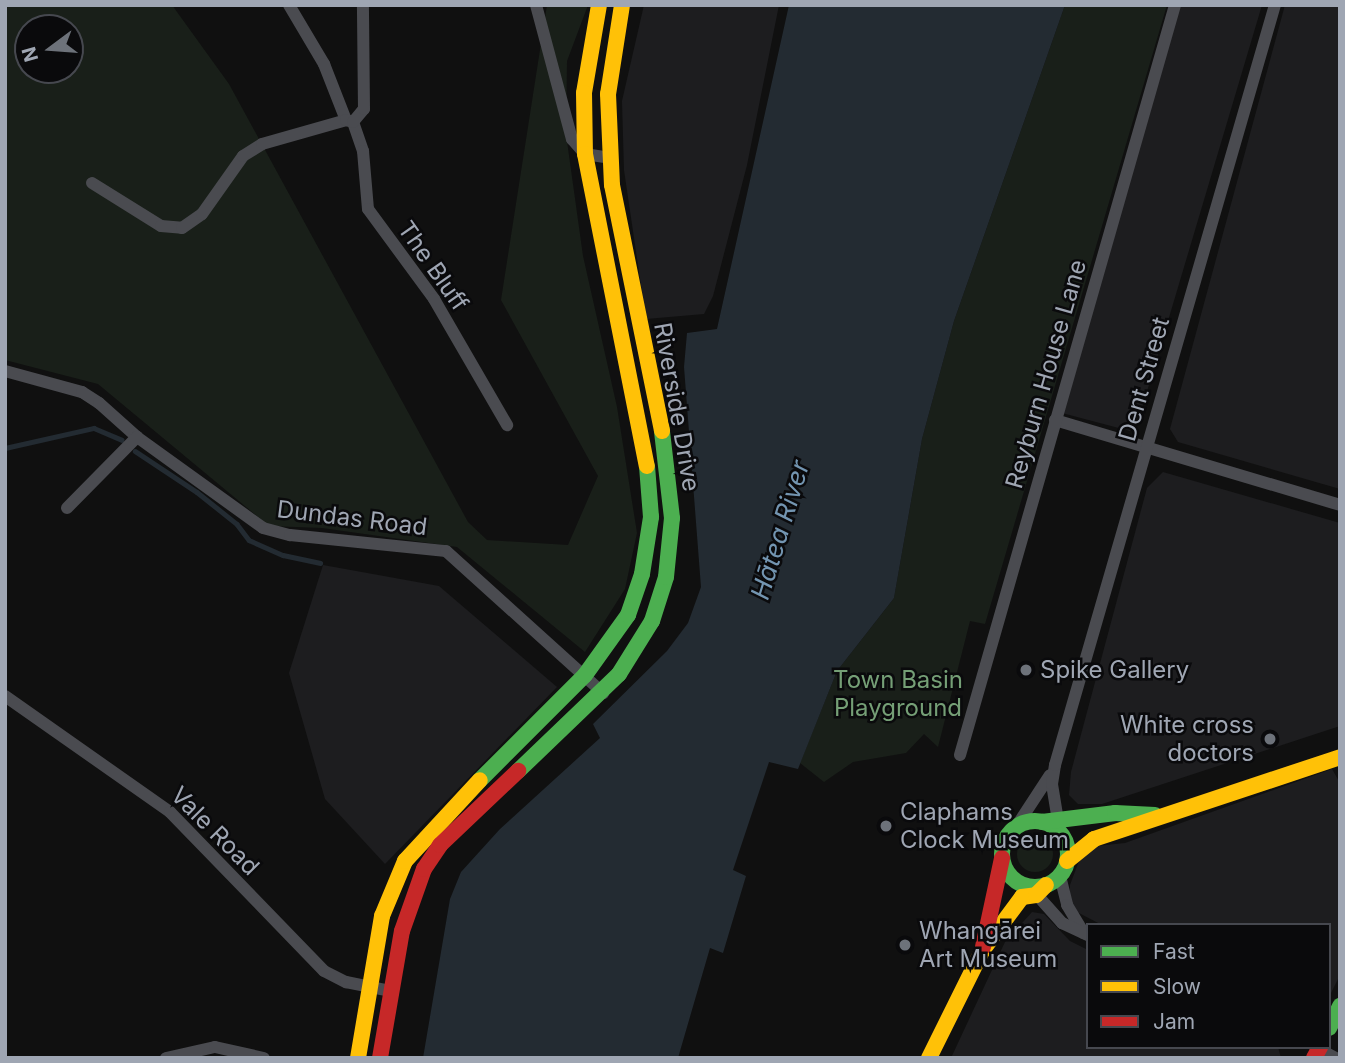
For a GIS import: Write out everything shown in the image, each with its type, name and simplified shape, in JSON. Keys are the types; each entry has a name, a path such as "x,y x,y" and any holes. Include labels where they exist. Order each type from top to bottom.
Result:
{"main road":[{"name":"Riverside Drive","path":"358,1058 391,887 416,844 585,676 628,615 642,574 651,517 644,446 585,154 584,93 599,5"},
{"name":"Riverside Drive","path":"380,1058 411,899 434,854 603,693 652,621 666,577 672,518 664,441 617,217 610,158 611,57 622,5"},
{"path":"929,1058 982,951 1022,897 1042,886 1087,842 1158,815 1340,757"},
{"path":"982,951 1005,841 1016,827 1053,825 1115,813 1158,815"},
{"path":"1053,825 1067,846 1067,861"},
{"path":"1003,857 1011,876 1042,886"},
{"path":"1331,1024 1340,1006"}],"street":[{"name":"The Bluff","path":"289,5 324,64 363,151 368,209 434,299 507,425"},
{"path":"92,183 161,226 182,228 202,214 243,156 262,144 350,121 364,109 363,5"},
{"path":"536,5 557,69 567,127 585,154 610,158"},
{"name":"Reyburn House Lane","path":"960,755 1175,5"},
{"name":"Dent Street","path":"1053,825 1052,784 1055,765 1275,5"},
{"name":"Dundas Road","path":"5,371 82,392 136,437 263,528 290,536 446,551 603,693"},
{"path":"1055,420 1340,505"},
{"path":"67,508 136,437"},
{"name":"Vale Road","path":"5,696 170,812 324,971 370,988 391,991"},
{"name":"Dent Street","path":"1016,827 1055,765"},
{"path":"1042,886 1067,905 1086,934"},
{"path":"1042,886 1062,923 1086,934"},
{"path":"166,1058 215,1046 264,1058"},
{"path":"1317,1050 1336,1058"}],"shaded area":[{"path":"644,5 779,5 747,165 713,296 704,314 646,319 624,170 622,101"},
{"path":"1176,5 1262,5 1137,425 1130,431 1062,413"},
{"path":"1285,5 1340,5 1340,489 1178,442 1170,429"},
{"path":"1163,472 1340,523 1340,726 1102,804 1078,804 1069,795 1071,772 1147,488"},
{"path":"323,565 439,586 557,687 385,864 325,799 289,673"},
{"path":"1332,769 1340,783 1340,975 1331,993 1331,923 1098,923 1077,912 1070,899 1070,885 1079,861 1097,846 1125,843"},
{"path":"1032,912 1044,914 1070,941 1086,949 1086,1049 1279,1049 1281,1058 951,1058 1005,942"}],"green space":[{"path":"5,5 172,5 229,84 468,522 487,540 568,545 598,476 501,300 547,5 588,5 567,61 566,134 583,256 617,407 637,533 625,589 585,652 457,547 322,528 269,526 98,384 5,360"},
{"name":"Town Basin Playground","path":"1065,5 1167,5 985,624 970,621 938,747 924,734 906,753 853,762 824,782 800,763 837,671 894,598 922,439 954,321"},
{"path":"1035,836 1048,841 1053,854 1048,867 1035,872 1022,867 1017,854 1022,841"}],"water":[{"name":"Hātea River","path":"789,5 1065,5 954,321 922,439 894,598 837,671 798,769 769,762 733,870 746,876 723,953 710,948 678,1058 423,1058 450,899 461,872 500,829 600,738 593,724 667,651 688,623 701,587 684,367 687,333 717,329"}],"waterway":[{"path":"5,448 94,428 122,440"},
{"path":"135,451 197,492 237,524 249,540 283,555 320,563"}],"traffic: fast":[{"path":"518,771 619,674 652,621 666,577 672,518 662,431"},
{"path":"480,780 585,675 628,615 642,574 651,517 647,466"},
{"path":"1042,822 1115,813 1155,815"},
{"path":"1035,821 1048,824 1058,831 1065,841 1068,854 1065,867 1058,877 1048,884 1035,887 1022,884 1012,877 1005,867 1002,854 1005,841 1012,831 1022,824 1035,821"},
{"path":"1331,1024 1340,1006"}],"traffic: slow":[{"path":"599,5 584,93 585,154 647,466"},
{"path":"622,5 608,94 612,185 662,431"},
{"path":"1067,861 1094,839 1340,757"},
{"path":"358,1058 382,916 405,861 480,780"},
{"path":"929,1058 982,951 1022,897 1036,895 1046,885"}],"traffic: jam":[{"path":"380,1058 402,931 424,869 440,845 518,771"},
{"path":"983,947 1002,858"},
{"path":"1314,1058 1319,1049"}],"place":[{"name":"Spike Gallery","path":"1026,670"},
{"name":"White cross doctors","path":"1270,739"},
{"name":"Claphams Clock Museum","path":"886,826"},
{"name":"Whangārei Art Museum","path":"905,945"}]}
